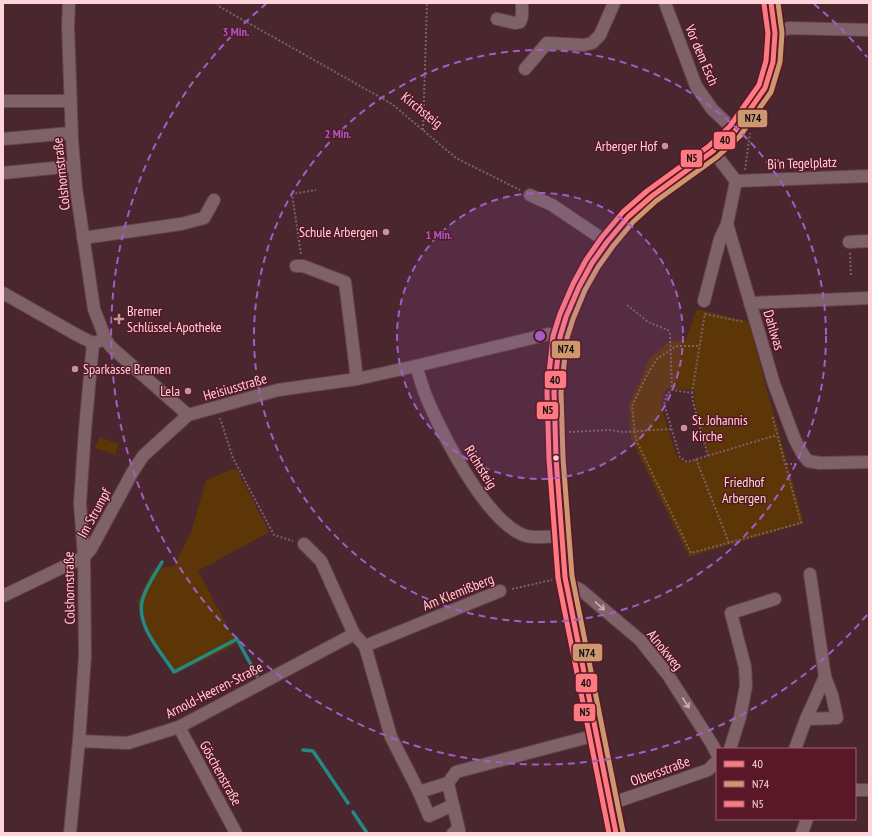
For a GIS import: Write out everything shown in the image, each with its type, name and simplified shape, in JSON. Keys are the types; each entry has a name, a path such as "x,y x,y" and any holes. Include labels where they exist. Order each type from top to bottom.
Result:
{"main road":[{"path":"616,833 566,583 555,433 554,392 560,338 566,317 579,287 592,263 607,242 628,217 652,196 713,151 735,131 765,88 773,62 776,33 771,3"}],"street":[{"name":"Colshornstraße","path":"69,3 68,26 70,101 74,166 94,309 106,340"},
{"path":"497,19 515,24 520,22 522,17 522,3"},
{"path":"525,69 547,43 584,45 592,43 600,35 614,3"},
{"name":"Vor dem Esch","path":"665,3 696,86 712,109 735,131"},
{"path":"776,33 789,28 869,30"},
{"path":"3,102 70,101"},
{"path":"3,139 71,133"},
{"path":"713,151 736,181"},
{"path":"3,173 74,166"},
{"name":"Bi'n Tegelplatz","path":"736,181 869,176"},
{"name":"Dahlwas","path":"736,181 727,224 774,384 795,440 808,461 820,463 869,462"},
{"path":"530,195 552,205 607,242"},
{"path":"83,238 181,224 204,218 214,200"},
{"path":"704,307 720,239 727,224"},
{"path":"849,242 869,241"},
{"path":"300,266 345,282 357,379"},
{"path":"3,294 94,343 106,340 132,366 188,416"},
{"path":"750,303 869,298"},
{"name":"Heisiusstraße","path":"188,416 278,390 357,379 549,334 560,338"},
{"name":"Colshornstraße","path":"70,833 85,656 84,557 80,502 85,430 94,343"},
{"name":"Richtsteig","path":"416,366 428,400 454,452 480,495 503,521 519,533 528,537 562,536"},
{"name":"Im Strumpf","path":"3,596 84,557 92,549 132,473 143,456 188,416"},
{"path":"304,544 321,561 354,634 365,646 391,737 419,792 429,816 452,805"},
{"path":"806,719 837,718 832,695 825,677 810,574"},
{"name":"Alnokweg","path":"566,583 582,591 640,640 668,675 716,752"},
{"name":"Am Klemißberg","path":"365,646 500,591"},
{"path":"730,748 740,717 746,686 745,667 731,613 775,599"},
{"name":"Arnold-Heeren-Straße","path":"79,741 128,743 179,727 354,634"},
{"path":"794,748 825,677"},
{"name":"Göschenstraße","path":"179,727 236,833"},
{"path":"419,792 448,783 456,772 596,735"},
{"name":"Olbersstraße","path":"610,804 708,770 716,762"},
{"path":"448,783 459,832"},
{"path":"856,790 869,790"},
{"path":"802,833 807,820"}],"path":[{"name":"Kirchsteig","path":"218,3 220,6 392,104 456,158 530,195"},
{"path":"423,130 427,3"},
{"path":"736,181 745,171 751,129 747,114"},
{"path":"300,266 292,194 316,190"},
{"path":"849,242 851,276"},
{"path":"627,305 648,322 668,330 670,334 672,390"},
{"path":"708,456 693,402 692,393 704,307 747,323"},
{"path":"698,346 676,346 657,359 648,373 632,406 638,442 691,553 801,522 771,412"},
{"path":"692,393 672,390 667,394 664,404 680,457 687,462 777,435"},
{"path":"217,408 233,458 274,535 304,544"},
{"path":"555,433 596,430 623,432 671,429"},
{"path":"696,459 728,543"},
{"path":"785,464 801,463"},
{"name":"Am Klemißberg","path":"500,591 566,583"}],"green space":[{"name":"Friedhof Arbergen","path":"697,309 748,321 804,523 689,557 631,439 629,404 650,358 668,342 686,339","holes":["668,388 683,390 694,389 695,405 709,457 687,463 677,457 661,406 663,393"]},
{"path":"99,437 119,444 115,455 95,448"},
{"path":"236,468 269,532 198,571 237,644 177,673 154,644 137,602 154,568 174,566 191,532 206,480"}],"waterway":[{"path":"162,562 149,584 143,598 141,608 145,627 150,637 174,672 237,639 257,676"},
{"path":"303,750 313,751 348,803"},
{"path":"353,812 367,833"}],"transit line":[{"name":"40","path":"616,833 565,577 556,458 554,392 560,337 566,317 579,287 592,263 607,242 628,217 652,196 713,151 735,131 765,88 773,62 775,33 771,3"},
{"name":"N74","path":"623,832 572,576 563,458 561,392 567,338 585,290 598,267 613,246 633,222 656,201 717,157 740,136 771,92 780,62 782,33 778,3"},
{"name":"N5","path":"609,833 558,578 549,459 547,392 553,336 560,314 573,284 586,260 602,237 623,212 647,191 709,146 730,126 759,85 766,61 768,33 764,4"}],"place":[{"name":"Arberger Hof","path":"665,146"},
{"name":"Schule Arbergen","path":"386,232"},
{"name":"Bremer Schlüssel-Apotheke","path":"119,319"},
{"name":"Sparkasse Bremen","path":"75,369"},
{"name":"Lela","path":"188,391"},
{"name":"St. Johannis Kirche","path":"684,428"}]}
